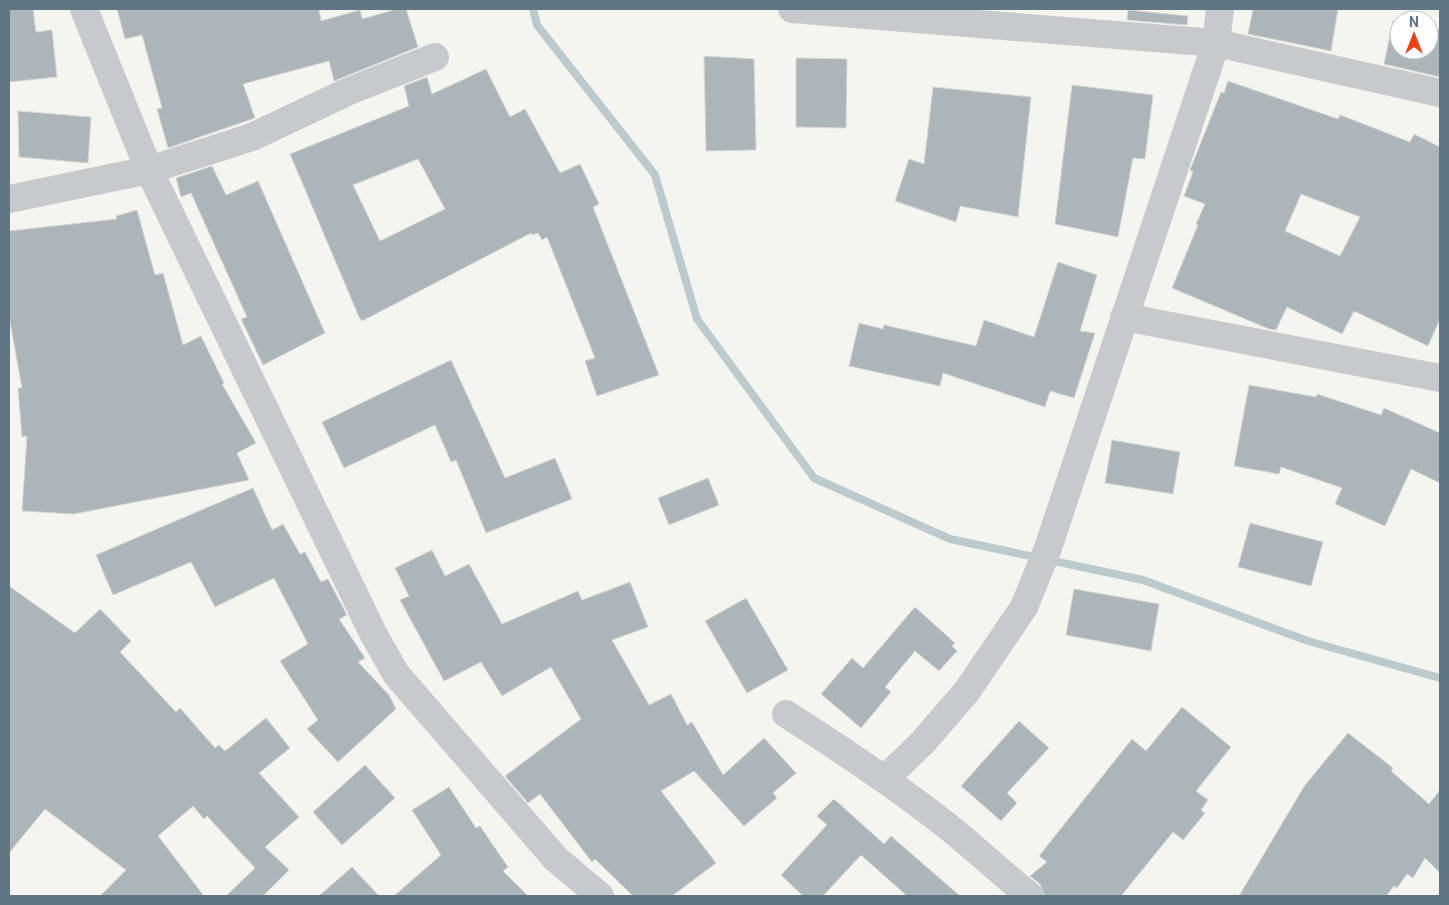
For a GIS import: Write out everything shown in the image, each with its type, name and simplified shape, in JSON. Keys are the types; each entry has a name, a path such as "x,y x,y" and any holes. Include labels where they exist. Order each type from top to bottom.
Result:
{"street":[{"path":"84,9 149,170 373,633 396,674 556,859 600,896"},
{"path":"792,9 1216,43 1440,93"},
{"path":"885,779 923,742 967,691 1024,607 1048,548 1057,514 1216,43 1220,9"},
{"path":"9,198 27,197 149,170 252,137 347,92 435,57"},
{"path":"1124,317 1440,378"},
{"path":"786,714 885,779 947,826 1030,896"}],"building":[{"path":"9,9 33,9 36,32 52,30 57,77 9,82"},
{"path":"117,9 319,9 321,21 360,10 362,19 397,9 406,9 418,47 334,81 329,61 243,84 255,118 168,148 157,109 162,108 142,35 125,39"},
{"path":"1253,9 1338,9 1331,51 1248,34"},
{"path":"1128,10 1188,16 1187,25 1127,20"},
{"path":"1440,30 1440,77 1384,64 1389,40 1389,60 1439,60"},
{"path":"704,56 754,59 756,150 706,151"},
{"path":"796,58 847,59 846,128 796,127"},
{"path":"486,69 510,117 525,109 560,173 580,164 599,204 593,207 659,375 597,396 585,361 595,358 547,237 542,240 538,233 532,235 531,233 362,321 290,154 409,106 404,86 427,77 432,94","holes":["418,159 445,209 380,241 353,185"]},
{"path":"1228,81 1338,119 1340,115 1410,142 1414,134 1440,147 1440,319 1428,346 1354,311 1342,334 1287,307 1276,330 1269,329 1172,288 1205,204 1184,196 1193,172 1190,170 1221,92 1224,93","holes":["1301,194 1360,217 1340,256 1285,231"]},
{"path":"1072,85 1153,95 1145,159 1133,158 1118,237 1055,224"},
{"path":"933,87 1031,97 1018,217 960,206 956,222 895,201 909,159 924,164"},
{"path":"18,111 91,117 88,163 19,157"},
{"path":"212,166 226,195 258,181 325,333 263,365 241,319 247,317 191,193 181,197 176,178"},
{"path":"137,210 155,275 163,273 183,345 201,336 224,383 222,384 256,443 237,453 249,480 74,514 22,511 27,436 22,437 18,388 22,388 9,316 9,231 117,219 116,216"},
{"path":"1058,262 1097,275 1080,331 1095,333 1074,398 1050,391 1045,407 943,373 940,386 849,366 859,323 883,329 884,325 976,346 984,320 1034,337"},
{"path":"451,360 505,478 555,458 572,499 486,533 456,460 451,462 435,425 344,468 322,422"},
{"path":"1249,385 1316,397 1317,394 1381,415 1384,408 1440,433 1440,483 1411,469 1385,526 1335,504 1342,488 1281,467 1279,474 1234,466"},
{"path":"1112,440 1180,452 1173,494 1105,483"},
{"path":"708,478 719,505 669,525 658,498"},
{"path":"253,488 272,530 283,524 300,554 305,552 321,582 328,579 347,615 339,619 365,658 358,662 389,695 396,709 338,762 307,729 318,720 280,661 308,644 274,578 215,607 191,562 113,595 96,555"},
{"path":"1250,523 1323,542 1311,586 1238,567"},
{"path":"432,550 445,576 469,564 502,624 578,591 582,600 630,582 648,627 612,640 649,705 671,694 687,725 692,722 723,775 764,738 796,773 773,793 777,798 744,826 694,771 661,791 716,863 672,896 633,896 595,859 592,862 540,794 528,803 505,776 581,719 551,667 502,696 481,662 444,681 400,600 409,596 395,568"},
{"path":"9,586 75,633 100,609 131,641 120,652 176,712 180,708 215,748 219,745 225,751 266,718 290,748 259,773 299,817 265,847 289,870 263,896 226,896 255,868 207,816 204,819 193,806 158,836 204,896 100,896 126,870 45,809 9,853"},
{"path":"1074,589 1159,604 1151,651 1066,635"},
{"path":"746,598 788,670 747,693 705,621"},
{"path":"915,607 955,643 952,646 957,651 939,671 915,651 885,687 891,692 861,728 821,694 852,658 863,668"},
{"path":"1182,707 1231,747 1196,791 1208,800 1201,810 1205,813 1183,840 1173,832 1121,896 1045,896 1040,884 1030,876 1047,862 1039,856 1132,739 1146,751"},
{"path":"1019,721 1049,748 1007,793 1017,803 1001,821 961,786"},
{"path":"1348,733 1393,768 1391,771 1429,804 1440,790 1440,873 1425,858 1413,878 1407,874 1397,888 1394,886 1386,896 1239,896 1305,785"},
{"path":"365,765 395,798 342,845 313,812"},
{"path":"449,787 476,828 480,826 508,867 503,871 528,896 394,896 441,855 412,810"},
{"path":"834,799 884,844 891,836 960,896 907,896 861,855 823,896 803,896 781,875 827,825 817,816"},
{"path":"352,867 379,896 319,896"}],"waterway":[{"path":"533,9 537,25 655,175 697,319 814,478 950,539 1143,580 1308,641 1440,678"}]}
